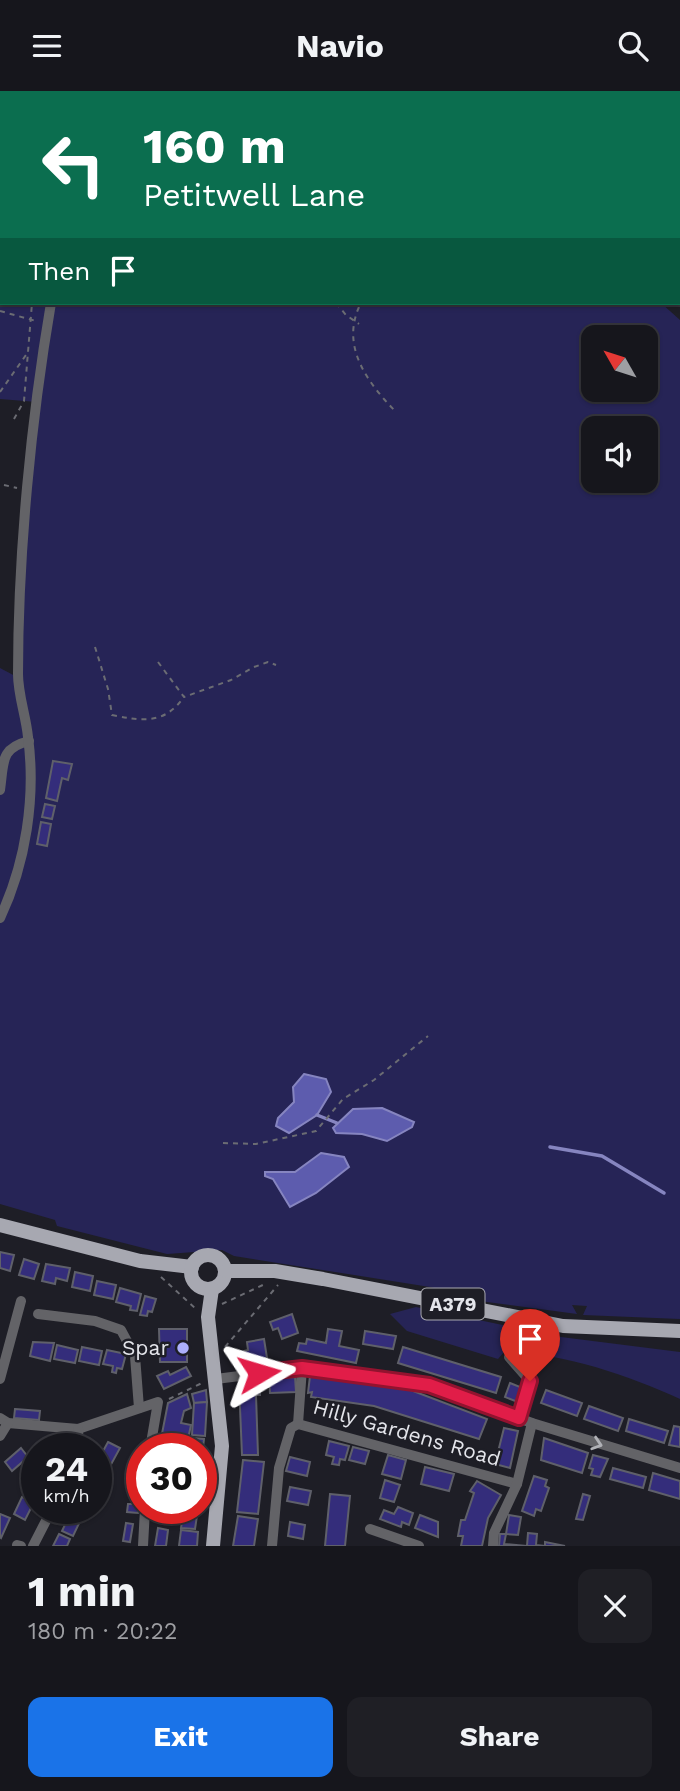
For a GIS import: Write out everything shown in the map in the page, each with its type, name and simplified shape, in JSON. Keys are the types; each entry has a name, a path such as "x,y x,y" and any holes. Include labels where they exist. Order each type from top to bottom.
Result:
{"main road":[{"path":"0,1225 140,1261 192,1266"},
{"path":"212,1289 202,1288 194,1282 192,1266 199,1257 211,1255 221,1260 226,1271 223,1280 212,1289 209,1314 222,1446 213,1546"},
{"name":"A379","path":"226,1271 288,1273 378,1288 563,1327 680,1331"}],"street":[{"path":"0,918 10,898 30,814 29,741 18,677 28,491 51,305"},
{"path":"0,790 5,752 11,746 29,741"},
{"path":"0,1379 21,1301"},
{"path":"38,1314 95,1321 121,1330 135,1356 139,1408"},
{"path":"509,1357 530,1381 519,1418"},
{"path":"216,1378 302,1368 429,1385 532,1423 651,1462 680,1468"},
{"name":"Hilly Gardens Road","path":"302,1368 298,1424 517,1484"},
{"path":"0,1436 4,1420 78,1429 158,1402 153,1433"},
{"path":"492,1546 494,1533 517,1484 532,1423"},
{"path":"272,1546 279,1468 288,1434 291,1428 298,1424"},
{"path":"78,1429 78,1433"},
{"path":"33,1546 44,1524"},
{"path":"144,1546 145,1524"},
{"path":"370,1529 419,1546"}],"path":[{"path":"14,419 24,401 32,305"},
{"path":"338,305 359,324"},
{"path":"359,307 353,320 359,367 396,412"},
{"path":"0,311 30,321"},
{"path":"0,392 26,354"},
{"path":"95,647 108,689 108,711 112,715 140,720 173,712 184,697 231,680 254,667 268,662 276,665"},
{"path":"158,662 184,697"},
{"path":"223,1143 257,1144 316,1131 328,1113 343,1099 374,1080 428,1037"},
{"path":"140,1261 209,1314 264,1284"},
{"path":"214,1360 288,1273"},
{"path":"158,1402 216,1378"}],"shaded area":[{"path":"0,305 663,305 680,320 680,1319 583,1315 587,1306 572,1305 577,1314 487,1302 430,1287 234,1256 222,1250 167,1254 57,1226 55,1220 0,1204 0,668 17,677 37,402 0,399"},
{"path":"304,1074 326,1079 331,1092 317,1115 289,1133 276,1126 278,1118 294,1102 293,1087"},
{"path":"382,1108 414,1122 412,1127 387,1141 362,1134 336,1133 333,1128 353,1109"},
{"path":"321,1153 344,1157 349,1167 316,1193 290,1207 273,1179 265,1176 265,1172 295,1172"},
{"path":"416,1307 561,1337 680,1352 680,1399 617,1374 572,1361 504,1352 498,1359 407,1331 390,1314"}],"building":[{"path":"53,761 72,764 68,780 62,778 57,801 46,798"},
{"path":"45,804 55,806 52,819 42,817"},
{"path":"41,822 51,824 47,846 37,844"},
{"path":"0,1252 14,1255 10,1271 0,1268"},
{"path":"24,1259 39,1264 34,1279 19,1275"},
{"path":"46,1264 70,1268 67,1281 56,1278 55,1284 42,1281"},
{"path":"75,1272 93,1276 90,1291 72,1287"},
{"path":"97,1281 116,1285 113,1299 94,1295"},
{"path":"120,1288 141,1294 137,1311 130,1310 131,1306 116,1302"},
{"path":"145,1296 156,1299 152,1312 148,1311 147,1316 140,1315"},
{"path":"292,1314 298,1333 282,1339 278,1328 273,1330 270,1322"},
{"path":"159,1329 187,1329 187,1362 160,1362"},
{"path":"328,1329 342,1331 339,1346 359,1350 356,1363 297,1351 299,1343 306,1344 307,1339 326,1343"},
{"path":"365,1331 396,1336 393,1349 363,1344"},
{"path":"264,1339 267,1358 242,1362 240,1352 248,1350 247,1342"},
{"path":"33,1342 54,1343 50,1361 30,1356"},
{"path":"57,1345 78,1350 75,1363 54,1359"},
{"path":"82,1347 102,1351 99,1365 79,1361"},
{"path":"403,1347 501,1377 496,1393 398,1363"},
{"path":"107,1350 126,1354 122,1369 117,1368 116,1373 112,1372 113,1366 103,1364"},
{"path":"186,1367 191,1376 164,1389 157,1376 168,1371 170,1375"},
{"path":"310,1376 360,1379 400,1386 487,1419 479,1439 374,1406 311,1397 312,1392 308,1393"},
{"path":"295,1377 296,1392 270,1393 269,1378"},
{"path":"260,1383 260,1395 256,1395 258,1455 242,1455 239,1384"},
{"path":"510,1383 525,1389 520,1403 505,1397"},
{"path":"206,1390 207,1402 194,1403 192,1394"},
{"path":"546,1390 582,1403 577,1416 541,1403"},
{"path":"187,1394 191,1408 184,1411 181,1423 191,1425 189,1433 162,1433 168,1403"},
{"path":"207,1402 205,1433 192,1433 194,1403"},
{"path":"589,1406 623,1418 618,1431 584,1419"},
{"path":"15,1409 40,1411 39,1420 14,1418"},
{"path":"629,1419 668,1431 664,1443 626,1431"},
{"path":"674,1426 680,1427 680,1447 669,1445"},
{"path":"504,1428 518,1431 510,1468 495,1464"},
{"path":"544,1438 588,1453 582,1473 541,1460"},
{"path":"329,1441 349,1446 345,1460 340,1459 339,1465 332,1464 334,1457 326,1455"},
{"path":"112,1444 120,1448 112,1463"},
{"path":"353,1447 369,1451 365,1464 349,1460"},
{"path":"21,1448 21,1463 12,1471 5,1462"},
{"path":"388,1455 406,1460 401,1479 382,1474"},
{"path":"593,1455 608,1459 600,1477 591,1475 593,1469 589,1468"},
{"path":"290,1457 310,1462 307,1476 286,1471"},
{"path":"243,1460 264,1462 258,1514 237,1512"},
{"path":"425,1467 454,1474 449,1491 421,1484"},
{"path":"613,1468 646,1477 643,1488 610,1479"},
{"path":"653,1473 680,1481 680,1499 649,1490"},
{"path":"534,1476 547,1480 545,1486 549,1488 541,1511 536,1509 534,1516 522,1511"},
{"path":"385,1480 400,1485 394,1502 380,1498"},
{"path":"477,1481 501,1495 488,1518 482,1546 461,1546 463,1536 458,1536 461,1520 465,1520 474,1493 470,1491"},
{"path":"290,1487 311,1491 308,1505 287,1501"},
{"path":"330,1494 350,1496 345,1546 325,1546"},
{"path":"583,1494 590,1496 583,1520 576,1519"},
{"path":"21,1499 21,1518 14,1514"},
{"path":"398,1507 413,1513 409,1525 402,1522 401,1527 380,1519 384,1510 394,1514"},
{"path":"0,1514 10,1518 1,1538 0,1537"},
{"path":"420,1515 438,1522 438,1537 415,1528"},
{"path":"509,1515 521,1517 518,1535 506,1534"},
{"path":"238,1516 258,1519 254,1546 233,1546"},
{"path":"290,1522 305,1525 303,1539 288,1536"},
{"path":"126,1523 133,1524 130,1542 123,1541"},
{"path":"65,1524 79,1524 73,1536 62,1531"},
{"path":"182,1524 196,1524 195,1529 181,1528"},
{"path":"158,1528 168,1530 166,1546 155,1546"},
{"path":"181,1530 198,1532 197,1546 179,1546"},
{"path":"528,1533 537,1534 536,1545 545,1546 527,1546"},
{"path":"59,1534 70,1539 67,1546 53,1546"},
{"path":"500,1534 506,1534 504,1544 527,1546 499,1546"},
{"path":"545,1542 565,1546 545,1546"}],"waterway":[{"path":"317,1115 337,1123"},
{"path":"550,1147 602,1156 664,1193"}],"place":[{"name":"Spar","path":"183,1348"}],"route":[{"path":"259,1373 302,1368 429,1385 519,1418 530,1381"}]}
